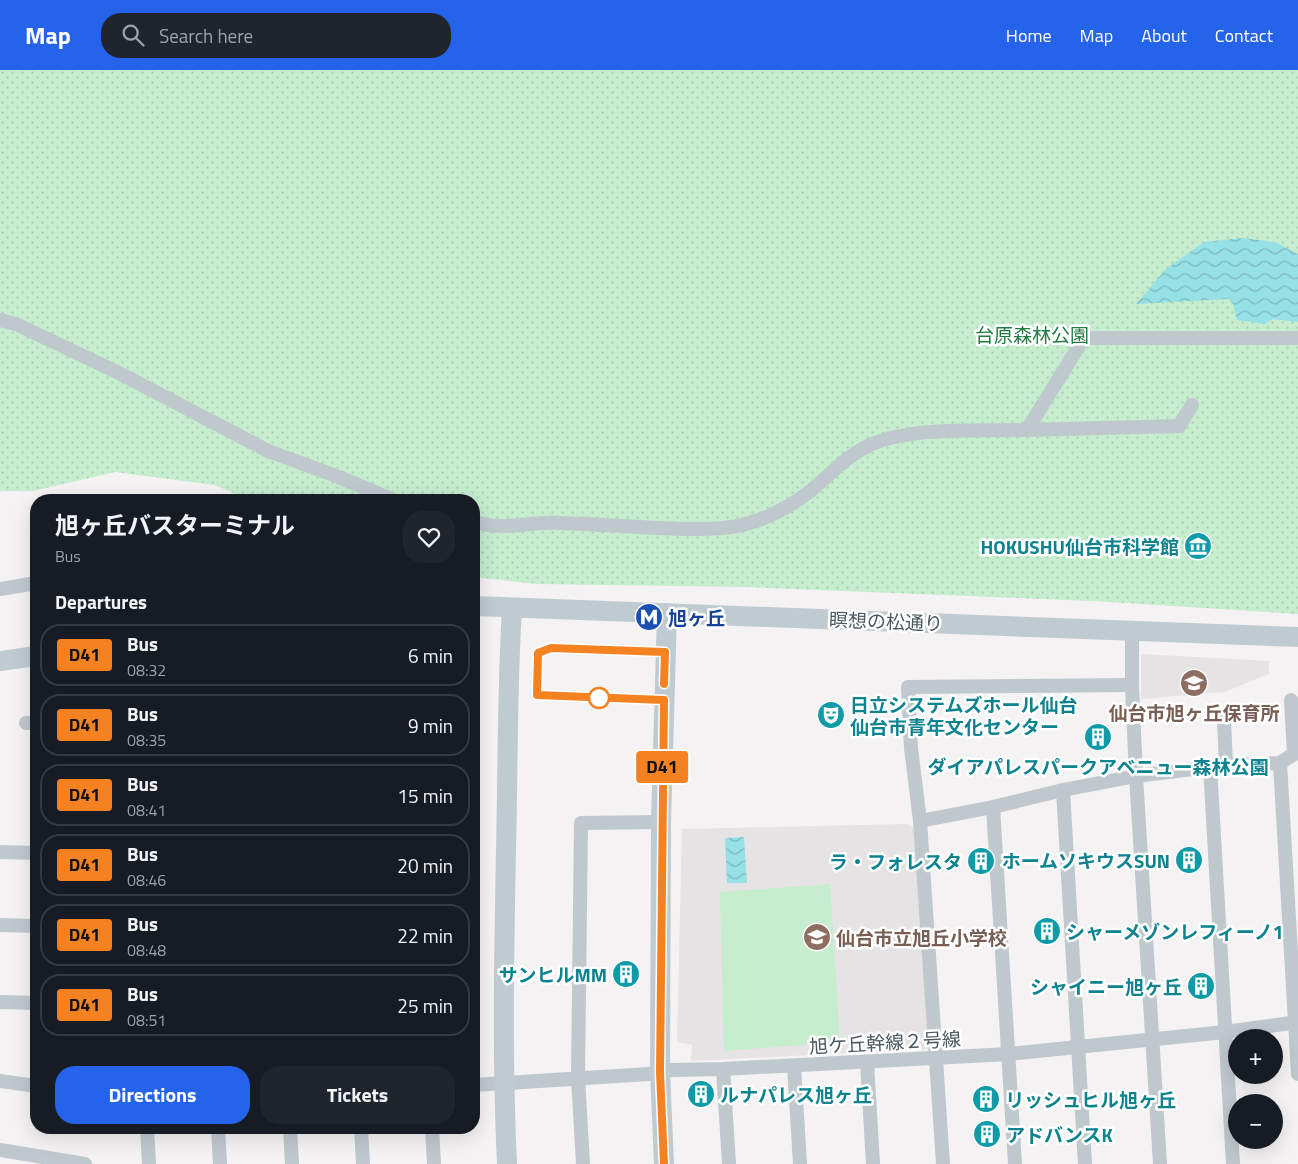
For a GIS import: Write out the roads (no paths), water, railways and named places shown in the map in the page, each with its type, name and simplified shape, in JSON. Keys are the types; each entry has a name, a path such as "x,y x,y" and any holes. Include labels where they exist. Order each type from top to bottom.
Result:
{"street":[{"path":"0,320 16,324 121,374 268,451 340,477 379,494"},
{"path":"1027,430 1084,338 1298,338"},
{"path":"480,524 509,526 545,525 716,531 750,523 781,510 809,492 865,447 888,437 933,432 1180,426 1192,405"},
{"path":"0,589 30,584"},
{"name":"瞑想の松通り","path":"480,606 1298,637"},
{"path":"507,1164 504,1083 507,765 512,608"},
{"path":"664,1164 660,1072 661,822 667,613"},
{"path":"1132,630 1132,685 1136,776 1160,1164"},
{"path":"0,661 30,657"},
{"path":"942,1164 920,820 911,748 908,686 1132,685"},
{"path":"920,820 993,807 1063,790 1136,776 1226,765 1280,763 1296,754 1291,700"},
{"path":"1224,718 1226,765"},
{"path":"1280,763 1298,1074"},
{"path":"1210,767 1233,1164"},
{"path":"1063,790 1085,1164"},
{"path":"993,807 1015,1164"},
{"path":"583,1164 578,1078 581,822 661,822"},
{"path":"0,852 30,853"},
{"path":"0,925 30,926"},
{"path":"0,1002 30,1003"},
{"name":"旭ケ丘幹線２号線","path":"480,1085 660,1072 1009,1054 1225,1032 1296,1022"},
{"path":"867,1062 873,1164"},
{"path":"794,1066 800,1164"},
{"path":"723,1069 729,1164"},
{"path":"0,1081 30,1085"},
{"path":"147,1134 149,1164"},
{"path":"218,1134 220,1164"},
{"path":"290,1134 292,1164"},
{"path":"361,1134 363,1164"},
{"path":"432,1134 434,1164"},
{"path":"0,1150 85,1164"}],"water":[{"path":"1243,238 1275,242 1298,254 1298,322 1273,319 1264,324 1237,320 1233,304 1229,299 1136,304 1166,269 1204,242"},
{"path":"744,837 747,883 727,883 725,838"}],"place":[{"name":"HOKUSHU仙台市科学館","path":"1198,546"},
{"name":"旭ヶ丘","path":"649,617"},
{"name":"仙台市旭ヶ丘保育所","path":"1194,683"},
{"name":"日立システムズホール仙台 仙台市青年文化センター","path":"831,715"},
{"name":"ダイアパレスパークアベニュー森林公園","path":"1098,737"},
{"name":"ホームソキウスSUN","path":"1189,860"},
{"name":"ラ・フォレスタ","path":"981,861"},
{"name":"シャーメゾンレフィーノ1","path":"1047,931"},
{"name":"仙台市立旭丘小学校","path":"817,937"},
{"name":"サンヒルMM","path":"626,974"},
{"name":"シャイニー旭ヶ丘","path":"1201,986"},
{"name":"ルナパレス旭ヶ丘","path":"701,1094"},
{"name":"リッシュヒル旭ヶ丘","path":"986,1099"},
{"name":"アドバンスK","path":"987,1134"}],"park label":[{"name":"台原森林公園","path":"1032,334"}]}
